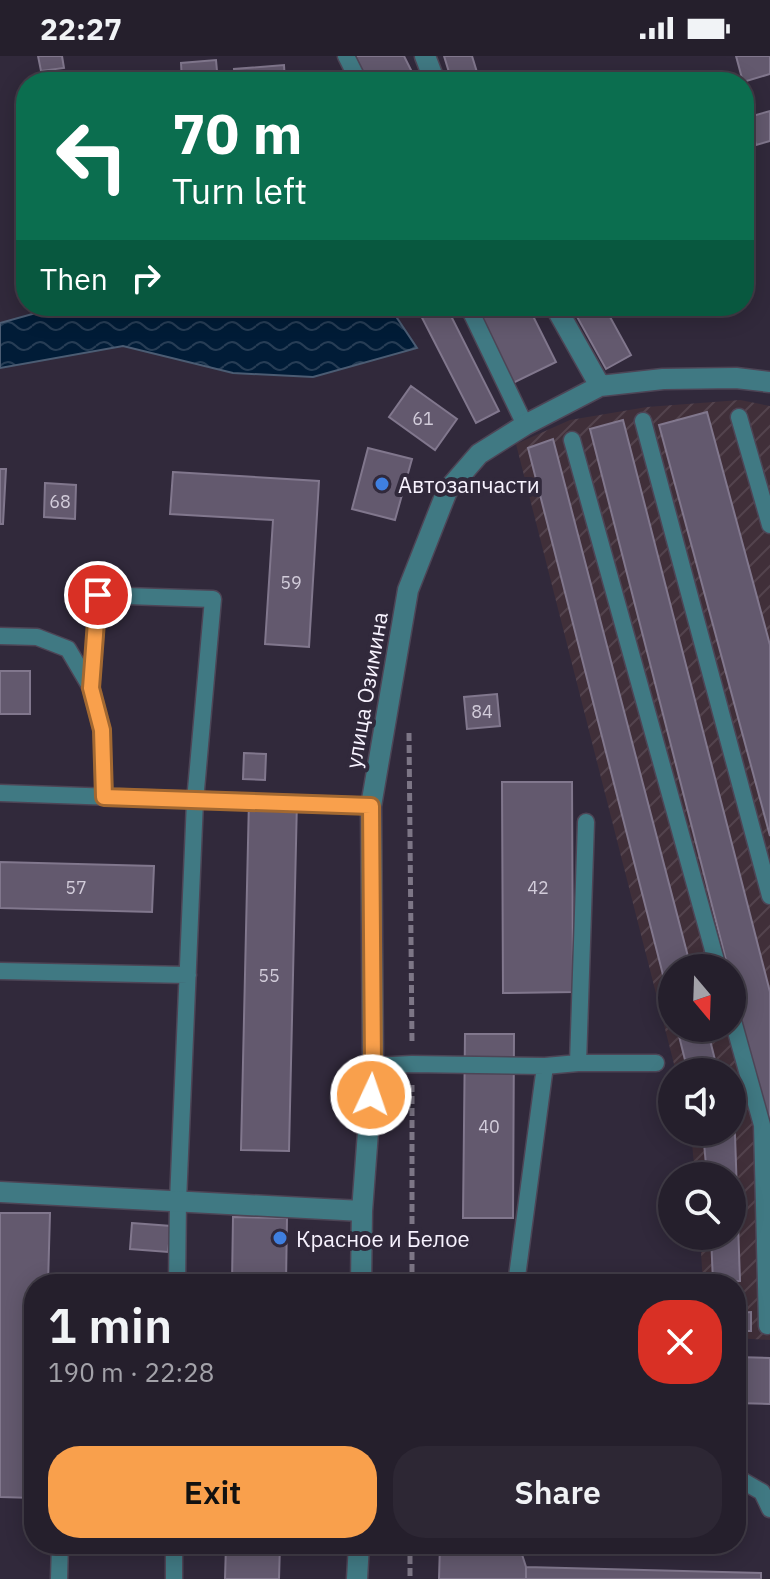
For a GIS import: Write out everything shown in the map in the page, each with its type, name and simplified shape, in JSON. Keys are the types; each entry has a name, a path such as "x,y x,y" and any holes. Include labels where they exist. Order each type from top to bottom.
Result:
{"street":[{"path":"561,316 600,386"},
{"name":"улица Озимина","path":"361,1274 362,1211 373,1066 371,806 408,590 447,491 479,454 525,425 600,386 663,379 736,378 770,382"},
{"path":"0,1192 362,1211"},
{"path":"357,1579 358,1554"}],"lane":[{"path":"473,316 525,425"},
{"path":"739,417 770,525"},
{"path":"643,421 770,896"},
{"path":"572,440 714,954"},
{"path":"91,688 98,595 213,599 195,801 177,1274"},
{"path":"0,636 37,637 68,649 91,688 102,730 104,797"},
{"path":"0,793 371,806"},
{"path":"578,1063 586,822"},
{"path":"0,971 188,975"},
{"path":"739,1042 767,1146 767,1326"},
{"path":"373,1066 656,1063"},
{"path":"517,1274 545,1066"},
{"path":"746,1483 762,1492 770,1509"},
{"path":"59,1579 60,1554"},
{"path":"174,1554 174,1579"}],"path":[{"path":"409,732 412,1274"},
{"path":"410,1554 410,1579"}],"shaded area":[{"path":"740,400 770,406 770,1340 746,1339 746,1274 702,1274 701,1250 746,1250 746,1162 694,1162 692,1146 746,1146 746,1058 672,1058 668,1042 746,1042 746,954 658,954 658,1001 516,444 570,420 647,407"}],"water":[{"path":"25,316 396,316 417,348 313,377 233,373 123,346 0,368 0,323"}],"building":[{"path":"38,56 62,56 64,68 41,71"},
{"path":"357,56 404,56 412,72 358,72 351,59"},
{"path":"444,56 472,56 477,72 449,72"},
{"path":"736,56 770,56 770,74 754,79 754,72 740,72"},
{"path":"216,60 217,72 181,72 181,63"},
{"path":"284,65 284,72 234,72 234,69"},
{"path":"770,111 770,141 756,145 754,116"},
{"path":"421,316 451,316 499,411 476,423"},
{"path":"480,316 533,316 556,362 513,383"},
{"path":"577,316 610,316 631,355 606,369"},
{"path":"411,386 457,419 435,450 389,417"},
{"path":"707,412 770,645 770,836 659,425"},
{"path":"623,420 770,992 770,1132 746,1039 746,954 724,954 590,429"},
{"path":"553,439 687,954 658,955 528,448"},
{"name":"Автозапчасти","path":"368,448 412,459 395,520 352,509"},
{"path":"0,469 6,469 3,524 0,524"},
{"path":"173,472 319,481 309,647 265,644 273,520 170,514"},
{"path":"45,483 76,485 75,519 44,517"},
{"path":"0,671 30,671 30,714 0,714"},
{"path":"497,694 500,726 467,729 464,697"},
{"path":"244,753 266,754 265,780 243,779"},
{"path":"502,782 572,782 573,992 503,993"},
{"path":"249,799 297,800 289,1151 241,1150"},
{"path":"0,862 154,866 152,912 0,908"},
{"path":"465,1034 514,1034 513,1218 463,1218"},
{"path":"680,1042 710,1042 714,1058 684,1058"},
{"path":"704,1146 735,1146 736,1162 706,1162"},
{"path":"0,1213 50,1213 48,1274 24,1274 24,1498 0,1497"},
{"path":"233,1217 287,1218 286,1274 232,1274"},
{"path":"132,1223 171,1226 168,1252 130,1249"},
{"path":"712,1250 739,1250 740,1274 713,1274"},
{"path":"746,1312 751,1312 751,1331 746,1331"},
{"path":"746,1357 770,1358 770,1404 746,1403"},
{"path":"226,1554 280,1554 279,1579 225,1579"},
{"path":"440,1554 522,1554 526,1567 526,1579 439,1579"},
{"path":"526,1567 761,1573 761,1579 526,1579"}],"place":[{"name":"Автозапчасти","path":"382,484"},
{"name":"Красное и Белое","path":"280,1238"}],"route":[{"path":"98,595 91,688 102,730 104,797 371,806 371,1095"}]}
